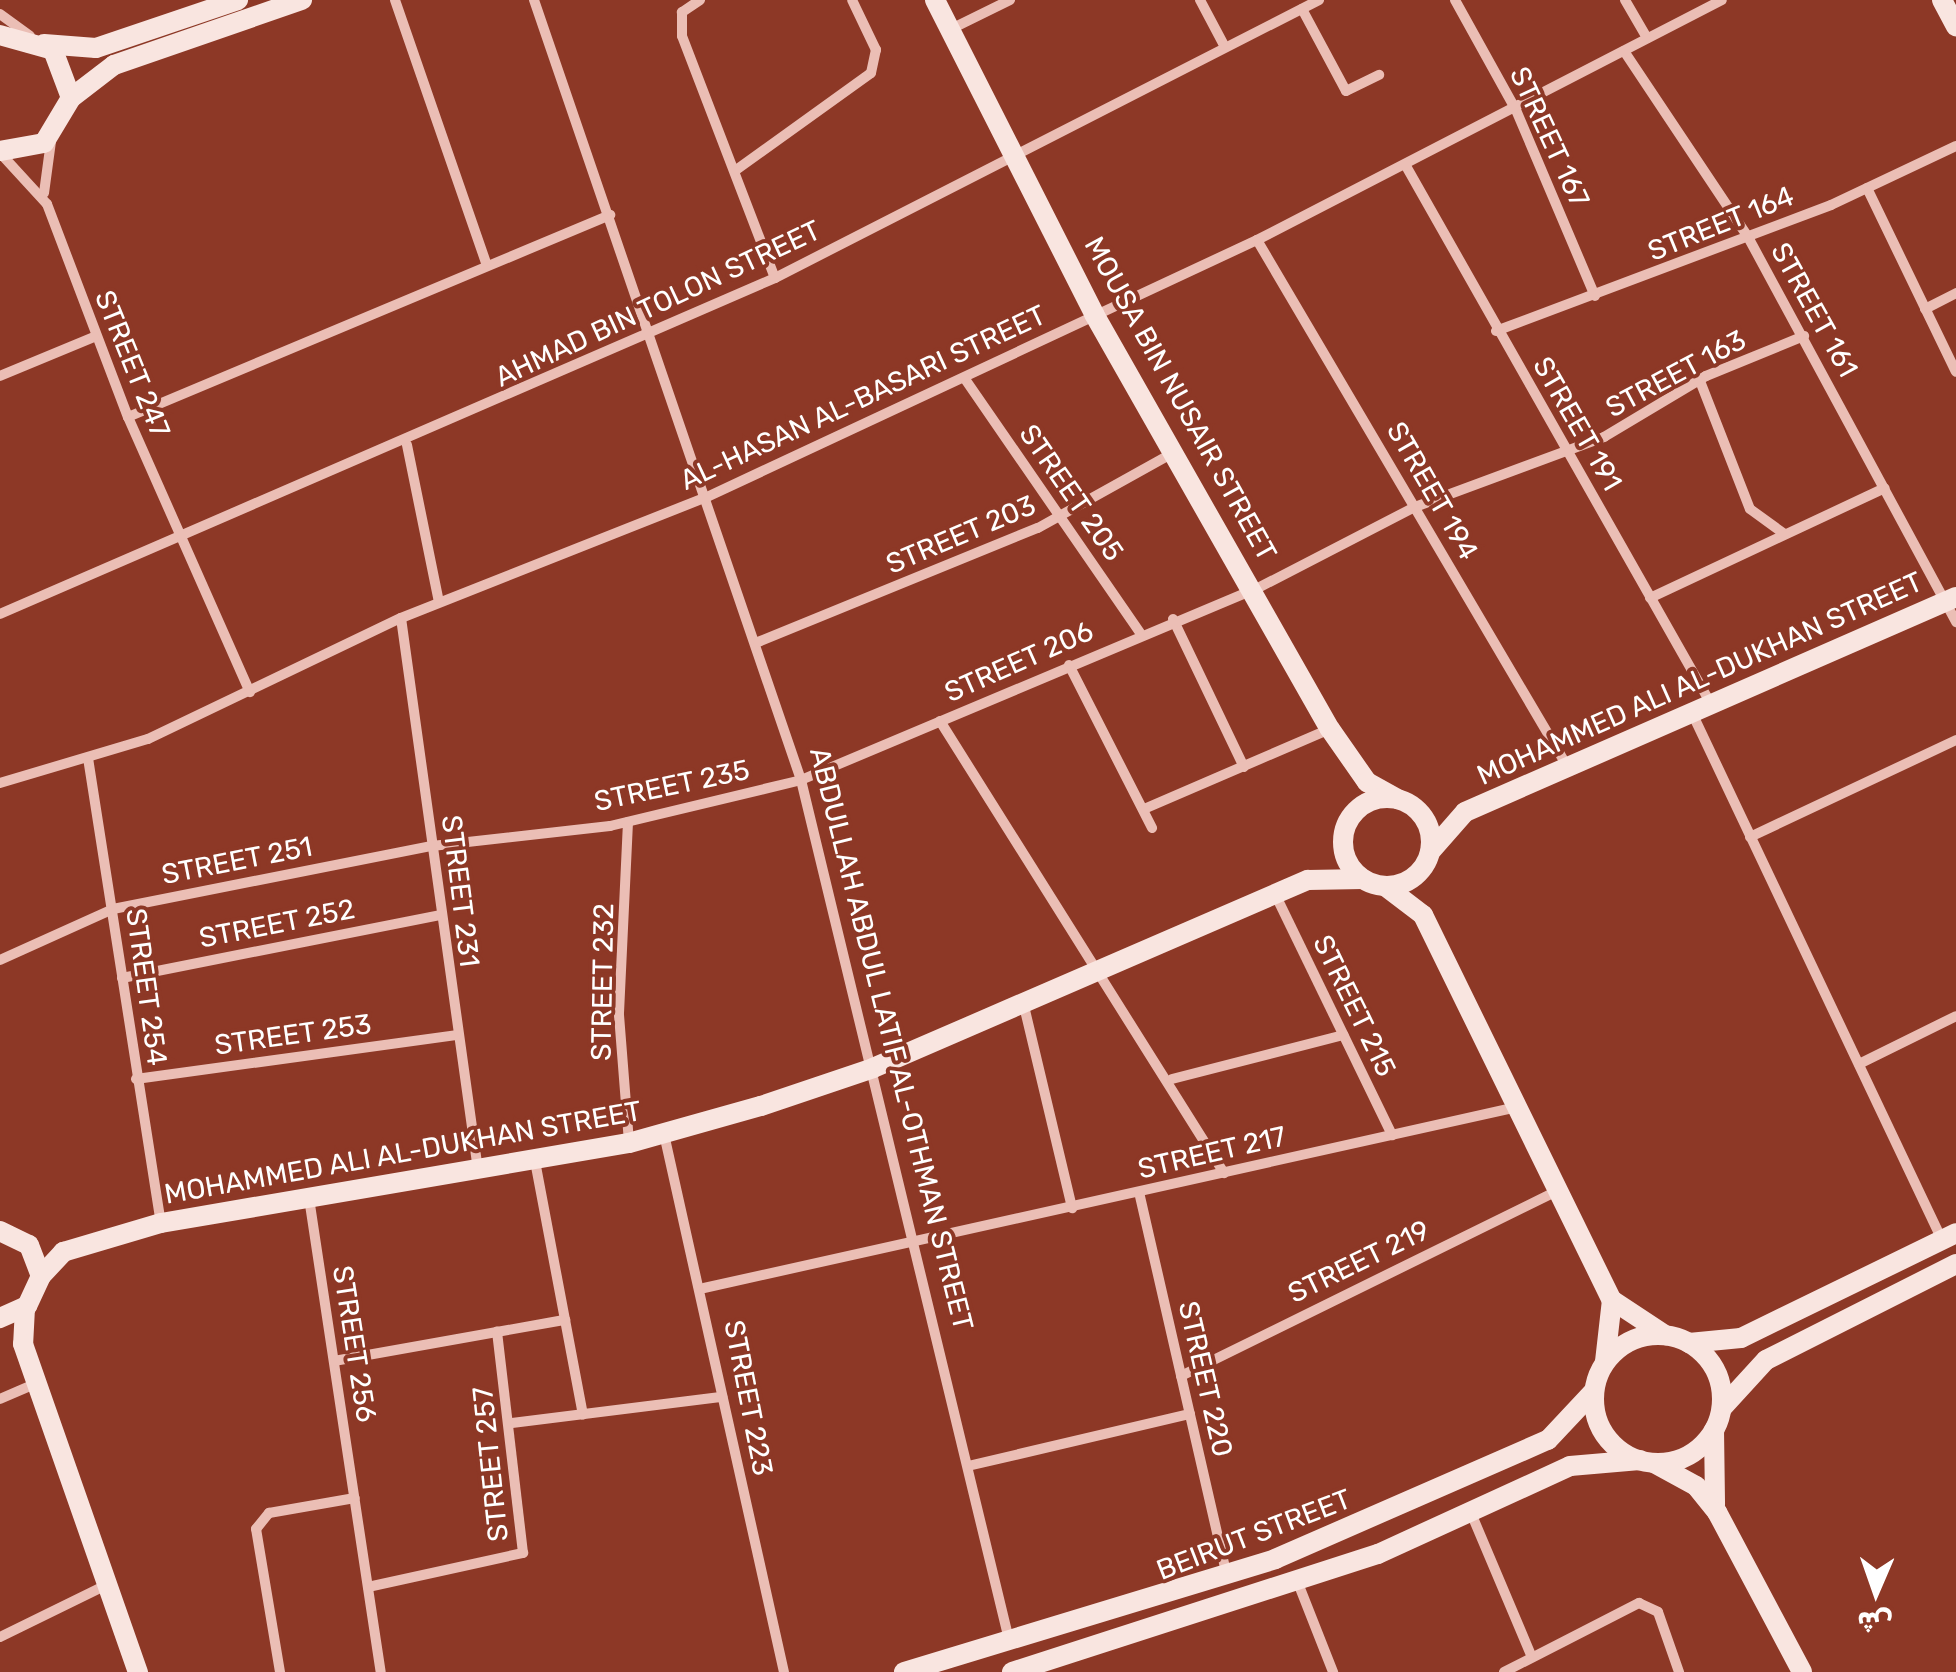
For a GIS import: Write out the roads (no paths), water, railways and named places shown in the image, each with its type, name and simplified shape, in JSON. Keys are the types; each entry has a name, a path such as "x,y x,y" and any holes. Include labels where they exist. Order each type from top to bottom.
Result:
{"street":[{"path":"0,35 96,48 238,0"},
{"path":"0,152 53,136 71,98 114,65 302,0"},
{"path":"396,0 487,266"},
{"name":"ABDULLAH ABDUL LATIF AL-OTHMAN STREET","path":"534,0 758,642 802,780 1010,1646"},
{"path":"700,0 682,12 682,36 776,278"},
{"path":"736,170 876,63 852,0"},
{"name":"MOUSA BIN NUSAIR STREET","path":"936,0 1094,314 1256,588 1330,729 1354,768 1404,802"},
{"path":"949,30 1010,0"},
{"path":"1200,0 1225,48"},
{"name":"AHMAD BIN TOLON STREET","path":"0,614 407,445 776,278 1319,0"},
{"name":"STREET 167","path":"1455,0 1516,110 1595,296"},
{"path":"1625,0 1647,38"},
{"name":"AL-HASAN AL-BASARI STREET","path":"0,783 88,758 250,692 400,618 706,497 1258,240 1516,110 1722,0"},
{"path":"1942,0 1956,25"},
{"path":"1302,9 1346,92 1378,75"},
{"path":"0,14 40,41 65,67 71,98"},
{"name":"STREET 161","path":"1624,51 1748,237 1885,488 1951,599 1956,622"},
{"name":"STREET 247","path":"46,204 53,136"},
{"name":"STREET 164","path":"1496,331 1748,237 1956,146"},
{"name":"STREET 247","path":"0,152 46,204 94,336 250,692"},
{"name":"STREET 191","path":"1406,166 1650,598 1701,708 1750,837 1940,1240"},
{"path":"1867,188 1956,372"},
{"path":"128,417 610,215"},
{"name":"STREET 194","path":"1258,240 1567,766"},
{"path":"1926,308 1956,293"},
{"path":"1,373 94,336"},
{"name":"STREET 163","path":"1415,507 1658,413 1700,381 1804,336"},
{"name":"STREET 205","path":"965,379 1140,633"},
{"path":"1700,381 1750,509 1784,533"},
{"path":"407,445 439,602"},
{"name":"STREET 203","path":"758,642 1060,517 1174,452"},
{"path":"1650,598 1885,488"},
{"name":"STREET 206","path":"802,780 1173,619 1256,588 1415,507"},
{"name":"MOHAMMED ALI AL-DUKHAN STREET","path":"1427,859 1465,812 1951,599"},
{"name":"STREET 231","path":"400,618 478,1170"},
{"path":"1173,619 1244,766"},
{"path":"1068,664 1152,828"},
{"path":"940,722 1099,975 1172,1079 1224,1173"},
{"path":"1144,809 1330,729"},
{"path":"1750,837 1956,740"},
{"name":"STREET 254","path":"88,758 136,1079 162,1223"},
{"path":"1354,768 1344,832 1363,879 1385,886 1424,915 1612,1300 1665,1335 1689,1343 1741,1338 1940,1240"},
{"name":"STREET 235","path":"432,846 628,822 802,780"},
{"path":"1344,832 1372,800 1404,802 1427,825 1424,915"},
{"name":"MOHAMMED ALI AL-DUKHAN STREET","path":"1404,802 1465,812"},
{"name":"STREET 232","path":"628,822 618,1015 630,1143"},
{"name":"MOHAMMED ALI AL-DUKHAN STREET","path":"1308,880 1344,832"},
{"name":"STREET 251","path":"0,960 112,909 432,846"},
{"path":"1385,886 1427,859"},
{"name":"MOHAMMED ALI AL-DUKHAN STREET","path":"0,1230 30,1246 63,1252 162,1223 630,1143 874,1068 1099,975 1308,880 1363,879"},
{"name":"STREET 215","path":"1276,896 1392,1135"},
{"name":"STREET 252","path":"122,978 440,915"},
{"path":"1024,1006 1072,1208"},
{"path":"1858,1064 1956,1016"},
{"name":"STREET 253","path":"136,1079 456,1034"},
{"path":"1172,1079 1343,1035"},
{"name":"STREET 217","path":"704,1288 1518,1107"},
{"name":"STREET 223","path":"664,1134 704,1288 722,1398 784,1672"},
{"path":"535,1162 584,1414"},
{"name":"STREET 219","path":"1181,1376 1558,1190"},
{"name":"STREET 220","path":"1139,1192 1227,1576"},
{"name":"STREET 256","path":"309,1197 368,1587 377,1671"},
{"path":"1835,1325 1828,1307 1940,1240"},
{"path":"30,1246 41,1276"},
{"path":"23,1344 25,1308 41,1276 63,1252"},
{"path":"1717,1512 1714,1430 1721,1410 1750,1371 1956,1264"},
{"path":"1612,1300 1606,1361 1594,1392 1600,1428 1647,1461 1688,1480 1717,1512 1802,1672"},
{"path":"25,1308 0,1320 23,1344 38,1382 138,1672"},
{"path":"334,1361 565,1320"},
{"name":"STREET 257","path":"368,1587 523,1553 512,1423 498,1332"},
{"path":"1606,1361 1632,1340 1665,1335"},
{"path":"1689,1343 1713,1366 1721,1410"},
{"path":"0,1400 38,1382"},
{"name":"BEIRUT STREET","path":"907,1672 1010,1646 1227,1576 1359,1525 1555,1436 1594,1392"},
{"path":"512,1423 722,1398"},
{"path":"968,1466 1190,1414"},
{"path":"1647,1461 1694,1451 1714,1430"},
{"name":"BEIRUT STREET","path":"1012,1672 1042,1668 1378,1554 1570,1466 1647,1461"},
{"path":"280,1672 258,1524 269,1513 354,1498"},
{"path":"1407,1504 1402,1525 1421,1535"},
{"path":"1471,1513 1531,1655"},
{"path":"1359,1525 1380,1532 1378,1554"},
{"path":"0,1636 109,1583"},
{"path":"1298,1583 1333,1672"},
{"path":"1504,1672 1531,1655 1650,1604 1679,1672"}]}
